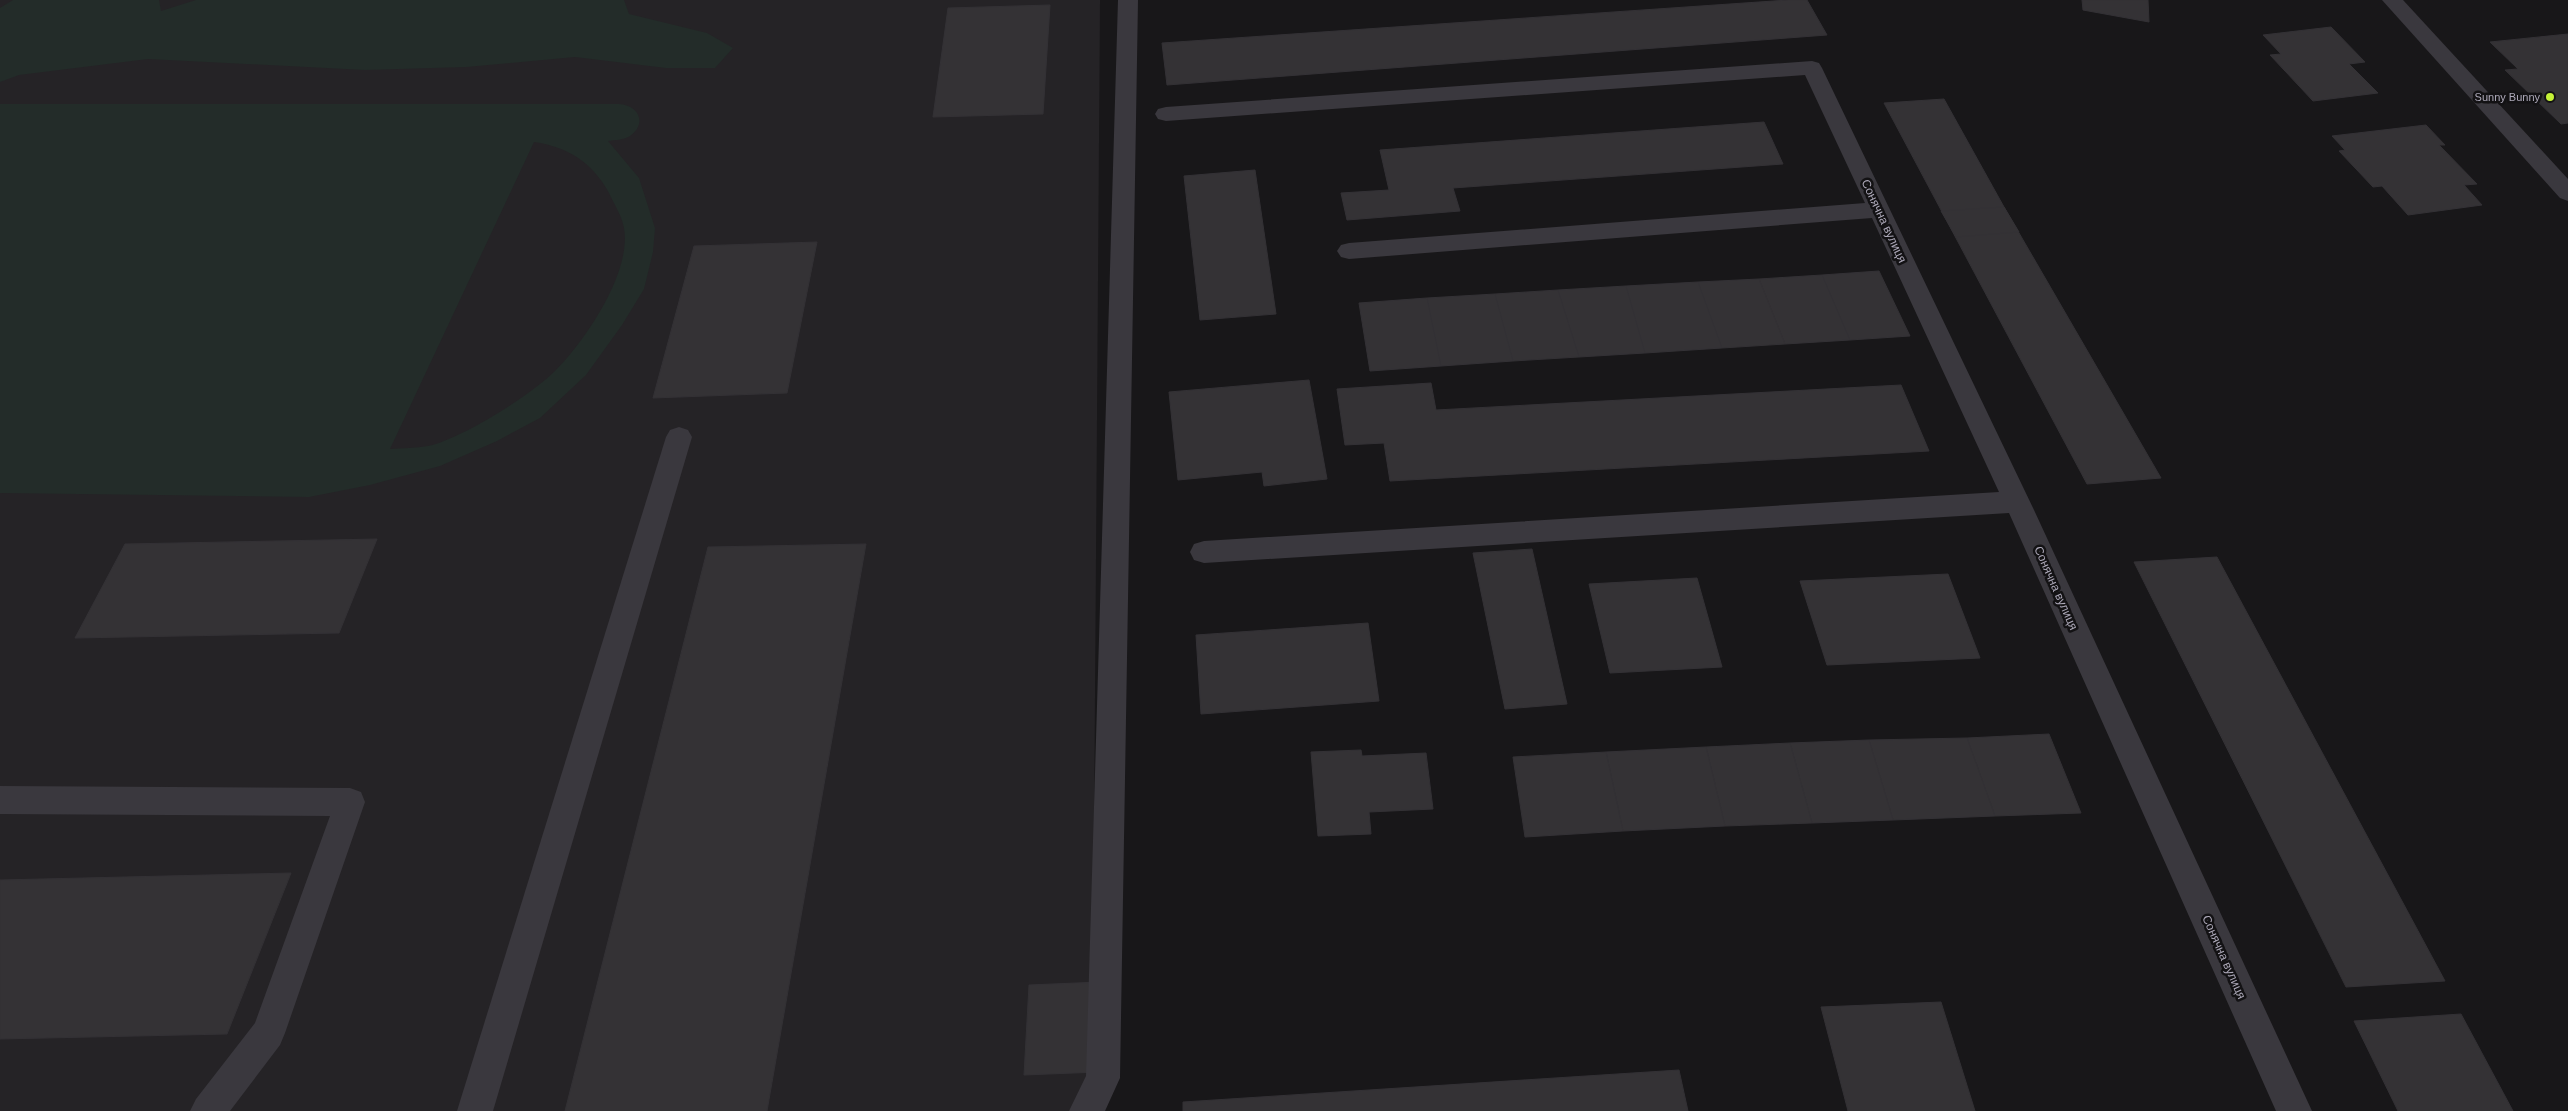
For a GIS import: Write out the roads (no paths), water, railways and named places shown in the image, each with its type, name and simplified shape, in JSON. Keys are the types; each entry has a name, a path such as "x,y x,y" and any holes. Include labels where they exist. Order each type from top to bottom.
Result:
{"street":[{"path":"1086,1111 1103,1078 1128,0"},
{"path":"2392,0 2568,194"},
{"name":"Сонячна вулиця","path":"1166,114 1812,68 2016,502 2294,1111"},
{"path":"1349,251 1879,210"},
{"path":"475,1111 679,437"},
{"path":"1204,552 2016,502"},
{"path":"0,800 350,802 268,1033 208,1111"}],"place":[{"name":"Sunny Bunny","path":"2550,97"}]}
